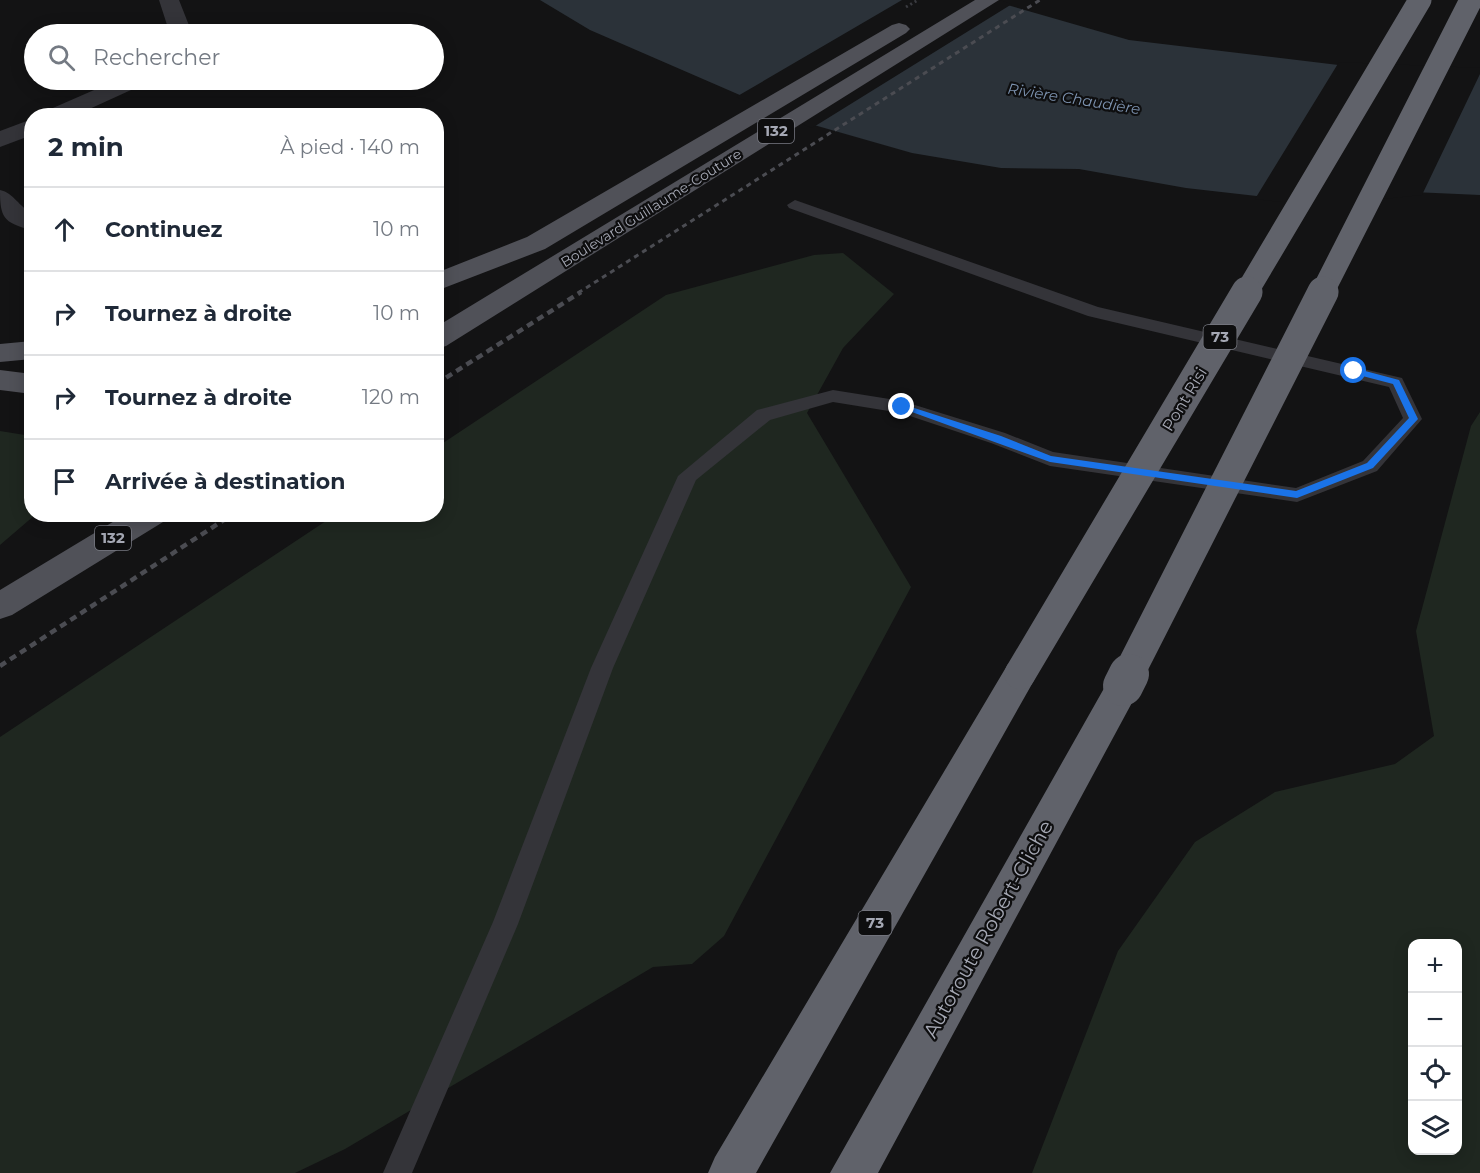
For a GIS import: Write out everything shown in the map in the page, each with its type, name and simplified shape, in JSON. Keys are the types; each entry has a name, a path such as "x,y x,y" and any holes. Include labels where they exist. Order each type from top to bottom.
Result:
{"highway":[{"name":"Pont Risi","path":"730,1173 1020,674 1420,0"},
{"name":"Autoroute Robert-Cliche","path":"853,1173 1123,686 1471,0"}],"main road":[{"name":"Boulevard Guillaume-Couture","path":"444,280 536,243 948,0"},
{"name":"Boulevard Guillaume-Couture","path":"444,335 989,0"},
{"path":"0,353 24,351"},
{"path":"0,380 24,383"},
{"path":"75,562 103,522"},
{"name":"132","path":"0,606 139,522"}],"street":[{"path":"169,0 178,24"},
{"path":"72,108 112,90"},
{"path":"0,140 24,130"},
{"path":"0,197 14,214 24,219"}],"lane":[{"path":"397,1173 506,924 602,668 688,476 764,415 833,396 902,407 998,438 1050,459 1297,495 1370,466 1413,419 1396,382 1094,312 795,204"}],"shaded area":[{"path":"843,253 894,294 843,348 807,413 911,587 724,936 692,964 653,967 345,1149 295,1173 0,1173 0,737 324,522 444,522 444,442 666,295 814,255"},
{"path":"1480,412 1480,1173 1032,1173 1118,951 1195,842 1275,792 1395,764 1434,736 1416,631 1471,426"},
{"path":"0,431 24,435 24,522 27,522 0,545"}],"water":[{"name":"Rivière Chaudière","path":"540,0 990,0 1129,40 1355,67 1480,71 1480,195 1413,192 1282,199 1186,188 1079,169 1001,168 912,153 800,121 590,30"}],"pier":[{"path":"902,0 1000,0 1012,4 812,128 736,97"},
{"path":"1339,62 1480,68 1480,74 1422,195 1354,202 1282,202 1255,199"}],"railway":[{"path":"578,293 1040,0"},
{"path":"444,379 581,292"},
{"path":"0,666 221,522"}],"route":[{"path":"902,407 998,438 1050,459 1297,495 1370,466 1413,419 1396,382 1354,371"}]}
